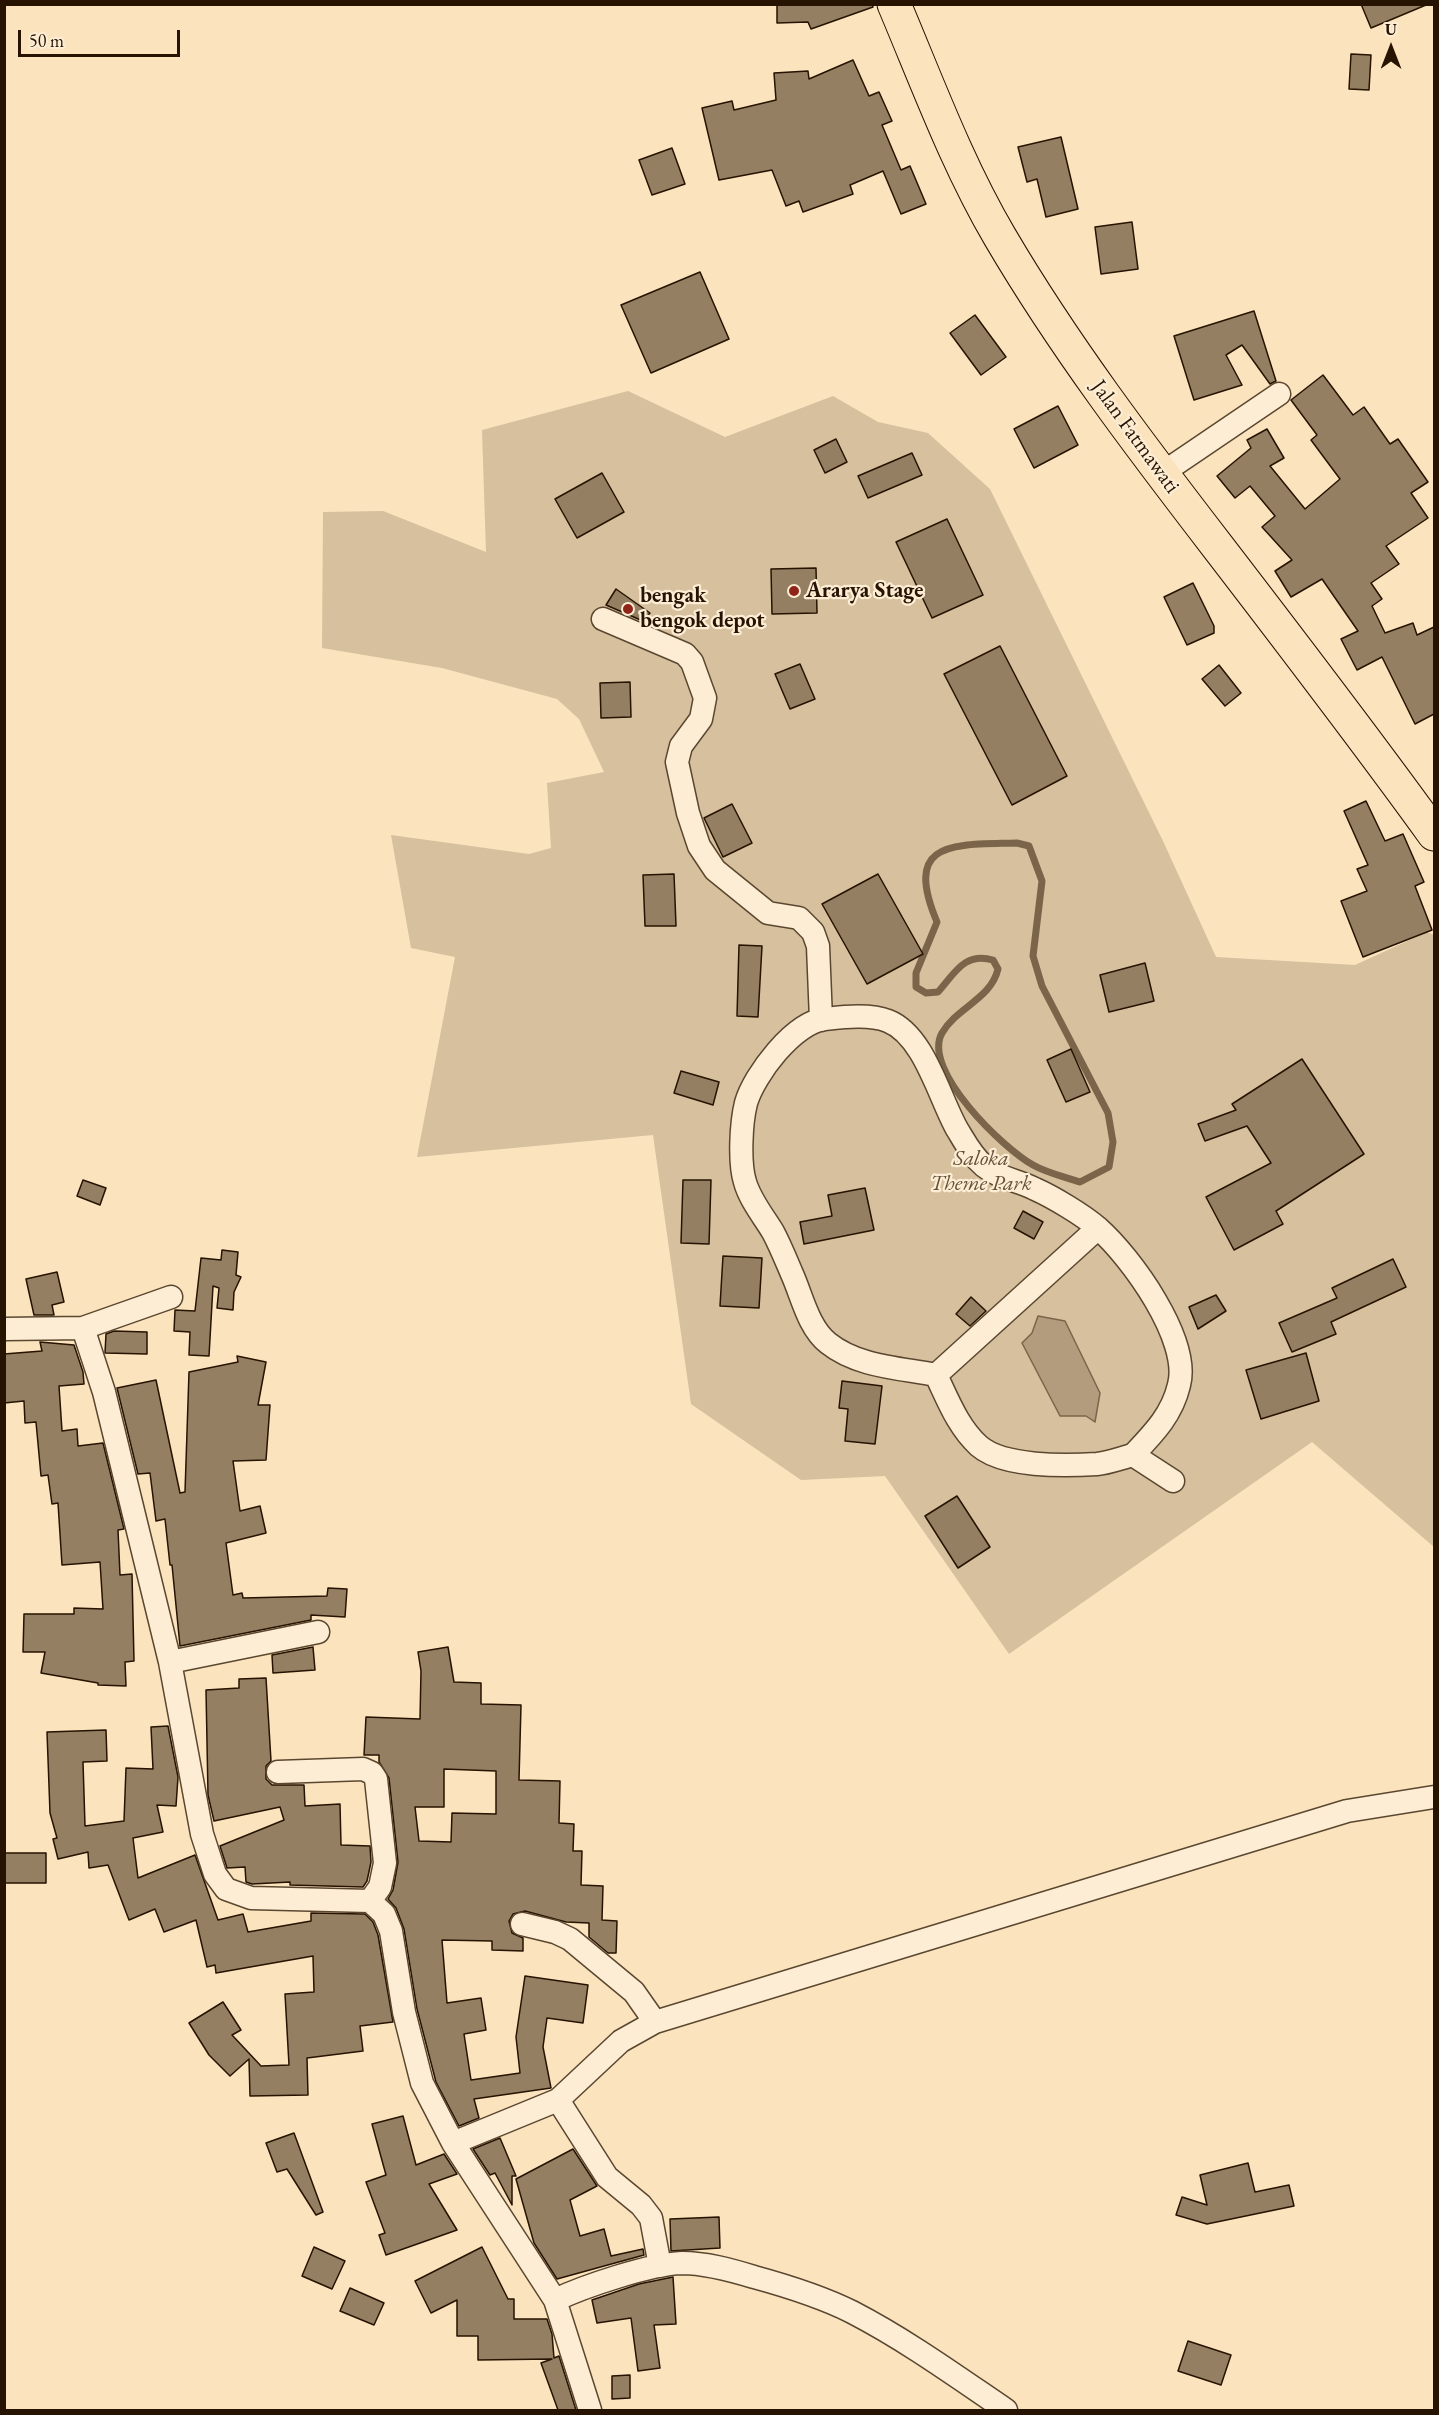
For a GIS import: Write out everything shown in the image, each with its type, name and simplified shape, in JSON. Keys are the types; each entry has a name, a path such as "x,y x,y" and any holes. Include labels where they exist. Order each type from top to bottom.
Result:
{"highway":[{"name":"Jalan Fatmawati","path":"894,4 951,139 999,235 1059,332 1161,474 1374,751 1434,834"}],"street":[{"path":"1161,474 1279,394"},
{"path":"603,619 685,654 692,662 705,698 701,719 681,746 677,762 688,813 699,846 715,870 768,913 799,918 813,932 818,946 821,1020"},
{"path":"861,1017 887,1021 905,1032 923,1055 945,1108 982,1165 1006,1180 1035,1188 1098,1228 1137,1271 1165,1317 1176,1344 1180,1383 1163,1424 1133,1455 1099,1464 1048,1464 1000,1458 980,1447 962,1426 936,1375 876,1365 843,1354 825,1341 814,1328 775,1236 745,1183 741,1156 746,1102 778,1049 800,1031 821,1020 861,1017"},
{"path":"936,1375 1098,1228"},
{"path":"4,1329 84,1328 171,1297"},
{"path":"84,1328 104,1392 170,1662 202,1834 215,1874 226,1889 251,1898 370,1901 384,1914 391,1931 404,2012 422,2084 453,2143 555,2300 590,2410"},
{"path":"1133,1455 1173,1481"},
{"path":"170,1662 318,1632"},
{"path":"278,1772 363,1769 372,1773 376,1779 385,1863 380,1887 370,1901"},
{"path":"453,2143 558,2100 621,2041 655,2022 1347,1811 1434,1797"},
{"path":"522,1924 555,1932 570,1939 634,1992 655,2022"},
{"path":"558,2100 607,2177 641,2205 651,2218 660,2266"},
{"path":"555,2300 572,2292 660,2266 682,2264 724,2268 787,2286 852,2312 931,2359 1006,2410"}],"green space":[{"name":"Saloka Theme Park","path":"628,391 725,437 833,396 878,422 928,433 990,489 1163,841 1216,957 1355,965 1427,932 1434,935 1434,1547 1312,1442 1009,1654 885,1476 801,1480 691,1404 653,1135 417,1157 455,957 411,948 391,835 529,854 551,848 547,783 604,772 579,719 557,699 442,668 322,648 323,512 383,511 486,552 482,430"}],"shaded area":[{"path":"1038,1316 1065,1321 1100,1393 1095,1422 1086,1416 1060,1416 1022,1343 1032,1333"}],"building":[{"path":"777,4 872,4 873,7 811,29 808,22 777,23"},
{"path":"1361,4 1425,4 1426,5 1371,28"},
{"path":"1351,54 1371,55 1369,90 1349,89"},
{"path":"853,60 869,96 879,92 892,121 882,125 901,170 910,166 926,204 901,214 883,171 850,185 853,194 803,212 799,201 786,206 772,170 719,180 702,108 732,101 734,110 776,100 774,73 808,71 809,79"},
{"path":"1061,137 1078,209 1046,217 1037,179 1027,182 1018,147"},
{"path":"672,148 685,184 652,195 639,160"},
{"path":"1132,222 1138,269 1101,274 1095,227"},
{"path":"700,272 729,339 651,373 621,305"},
{"path":"1254,311 1276,381 1270,384 1242,345 1226,355 1242,385 1194,400 1174,336"},
{"path":"975,315 1006,357 981,375 950,333"},
{"path":"1323,375 1353,415 1364,407 1390,444 1398,439 1428,482 1411,493 1428,518 1386,546 1399,564 1371,583 1382,599 1372,606 1385,633 1413,623 1417,635 1434,627 1434,714 1415,724 1382,657 1357,670 1341,639 1358,631 1322,579 1291,597 1275,571 1292,560 1262,527 1275,516 1250,486 1235,498 1217,476 1251,448 1247,440 1267,429 1284,458 1270,466 1305,509 1340,479 1311,440 1317,435 1291,400"},
{"path":"1058,406 1078,445 1034,468 1014,429"},
{"path":"836,439 847,462 825,473 814,450"},
{"path":"912,453 922,475 868,498 858,476"},
{"path":"602,473 624,512 577,538 555,499"},
{"path":"947,519 983,595 932,618 896,542"},
{"name":"Ararya Stage","path":"816,568 817,613 772,614 771,569"},
{"path":"1193,583 1214,626 1214,633 1187,645 1164,597"},
{"name":"bengak bengok depot","path":"616,589 650,613 643,621 606,605"},
{"path":"1000,646 1067,776 1012,805 944,674"},
{"path":"800,664 815,699 790,709 775,674"},
{"path":"1219,665 1241,693 1225,706 1202,679"},
{"path":"630,682 631,717 601,718 600,683"},
{"path":"1366,801 1385,841 1403,834 1424,882 1415,886 1432,930 1363,957 1341,901 1367,891 1357,869 1368,865 1344,811"},
{"path":"732,804 752,843 723,857 704,818"},
{"path":"674,874 676,926 645,926 643,875"},
{"path":"878,874 923,954 867,984 822,904"},
{"path":"739,945 762,946 758,1017 737,1016"},
{"path":"1145,963 1154,1001 1109,1012 1100,975"},
{"path":"1071,1049 1090,1092 1066,1102 1047,1060"},
{"path":"1302,1059 1364,1154 1276,1211 1283,1224 1234,1250 1206,1197 1271,1163 1247,1126 1205,1141 1198,1124 1236,1110 1232,1104"},
{"path":"681,1071 719,1082 713,1105 674,1093"},
{"path":"83,1180 106,1188 100,1205 77,1196"},
{"path":"683,1180 711,1180 709,1244 681,1243"},
{"path":"865,1188 874,1230 804,1244 800,1222 832,1216 828,1195"},
{"path":"1023,1211 1043,1222 1034,1239 1014,1228"},
{"path":"222,1250 238,1252 236,1275 241,1277 234,1292 233,1310 217,1308 219,1288 213,1286 209,1356 189,1355 190,1332 174,1331 175,1310 195,1311 201,1258 221,1260"},
{"path":"723,1256 762,1258 759,1308 720,1306"},
{"path":"1393,1259 1406,1287 1331,1322 1336,1334 1292,1352 1279,1323 1337,1298 1332,1288"},
{"path":"57,1272 64,1302 52,1305 54,1315 34,1315 26,1279"},
{"path":"1216,1295 1226,1311 1198,1329 1189,1307"},
{"path":"971,1297 986,1311 970,1326 956,1314"},
{"path":"114,1331 147,1332 147,1354 105,1353 106,1334"},
{"path":"40,1342 74,1345 83,1372 84,1384 59,1386 62,1431 77,1429 78,1446 103,1443 124,1529 118,1530 120,1575 132,1574 134,1661 125,1662 126,1686 98,1685 98,1683 41,1673 45,1652 23,1652 24,1614 74,1614 74,1608 103,1609 100,1562 62,1565 58,1503 52,1504 48,1475 41,1476 36,1422 25,1423 24,1401 4,1403 4,1354 42,1351"},
{"path":"1306,1353 1319,1401 1261,1419 1246,1370"},
{"path":"237,1356 266,1362 258,1405 270,1405 266,1460 233,1461 240,1511 260,1506 266,1533 226,1543 233,1595 242,1593 243,1598 327,1596 328,1588 347,1589 345,1617 311,1615 311,1620 180,1646 165,1519 156,1521 150,1473 138,1474 117,1388 156,1380 180,1493 185,1492 189,1372 238,1362"},
{"path":"842,1381 882,1386 875,1444 845,1441 848,1409 839,1408"},
{"path":"957,1496 990,1547 958,1568 925,1516"},
{"path":"313,1647 315,1670 273,1673 272,1655"},
{"path":"448,1647 454,1682 481,1683 481,1704 521,1705 519,1780 560,1781 559,1823 574,1824 573,1851 582,1851 581,1885 603,1886 602,1920 617,1921 616,1953 608,1953 589,1937 589,1923 566,1922 525,1911 513,1914 509,1921 512,1933 523,1938 523,1951 492,1950 492,1941 442,1940 447,2003 481,1998 486,2030 464,2034 471,2080 520,2073 516,2037 525,1976 588,1985 583,2023 547,2018 543,2047 551,2088 474,2099 479,2118 459,2126 436,2082 417,2009 404,1929 396,1908 388,1899 393,1890 398,1862 389,1778 379,1762 379,1755 364,1755 366,1717 420,1719 421,1671 418,1652","holes":["444,1769 496,1771 496,1814 452,1813 451,1842 419,1841 415,1807 444,1807"]},
{"path":"266,1678 271,1761 266,1766 266,1779 272,1785 304,1785 305,1806 340,1804 341,1845 370,1846 371,1862 367,1881 363,1887 290,1885 290,1882 252,1884 246,1882 245,1867 227,1868 220,1846 284,1820 280,1807 214,1821 208,1795 206,1690 239,1688 239,1679"},
{"path":"168,1726 178,1777 176,1806 157,1805 163,1832 133,1838 138,1878 195,1855 218,1920 243,1914 248,1932 311,1921 311,1913 365,1914 373,1922 378,1935 393,2022 360,2026 363,2051 307,2058 308,2095 250,2096 249,2059 230,2076 209,2055 189,2023 223,2002 241,2030 232,2035 261,2066 289,2065 285,1994 314,1992 313,1956 216,1973 215,1965 207,1967 196,1920 164,1932 155,1909 129,1920 108,1865 89,1868 88,1852 58,1859 53,1839 57,1838 50,1813 47,1732 106,1730 107,1761 83,1762 85,1826 124,1821 126,1768 153,1769 151,1727"},
{"path":"4,1853 46,1853 46,1883 4,1883"},
{"path":"403,2116 416,2165 444,2154 457,2174 429,2184 457,2230 386,2255 379,2235 385,2233 366,2182 386,2175 372,2124"},
{"path":"294,2133 323,2212 316,2215 287,2169 277,2172 266,2143"},
{"path":"500,2138 516,2176 512,2176 512,2205 495,2173 490,2175 473,2149"},
{"path":"573,2149 597,2186 570,2200 580,2236 604,2229 611,2256 643,2249 644,2255 557,2279 534,2243 516,2179"},
{"path":"1248,2163 1255,2192 1289,2185 1294,2206 1207,2224 1176,2215 1182,2197 1207,2205 1200,2175"},
{"path":"719,2217 720,2248 671,2251 670,2219"},
{"path":"314,2247 345,2261 332,2289 302,2276"},
{"path":"482,2247 508,2299 514,2299 514,2319 547,2319 552,2334 554,2358 559,2356 576,2410 558,2410 541,2363 552,2359 478,2360 478,2336 457,2336 457,2300 431,2313 415,2281"},
{"path":"673,2277 676,2324 654,2325 660,2368 638,2371 631,2318 597,2323 592,2300 639,2284"},
{"path":"350,2288 384,2303 374,2325 340,2311"},
{"path":"1188,2341 1231,2355 1221,2385 1178,2371"},
{"path":"630,2375 630,2398 612,2399 612,2376"}],"waterway":[{"path":"1017,843 1029,846 1042,881 1033,956 1042,986 1108,1113 1113,1142 1109,1167 1080,1182 1038,1168 1004,1143 969,1107 943,1067 939,1049 942,1033 956,1016 988,988 998,969 993,960 983,958 967,962 955,971 938,992 926,993 916,987 916,973 937,922 928,895 926,875 930,861 940,852 955,847 1017,843"}],"place":[{"name":"Ararya Stage","path":"794,591"},
{"name":"bengak bengok depot","path":"628,609"}]}
